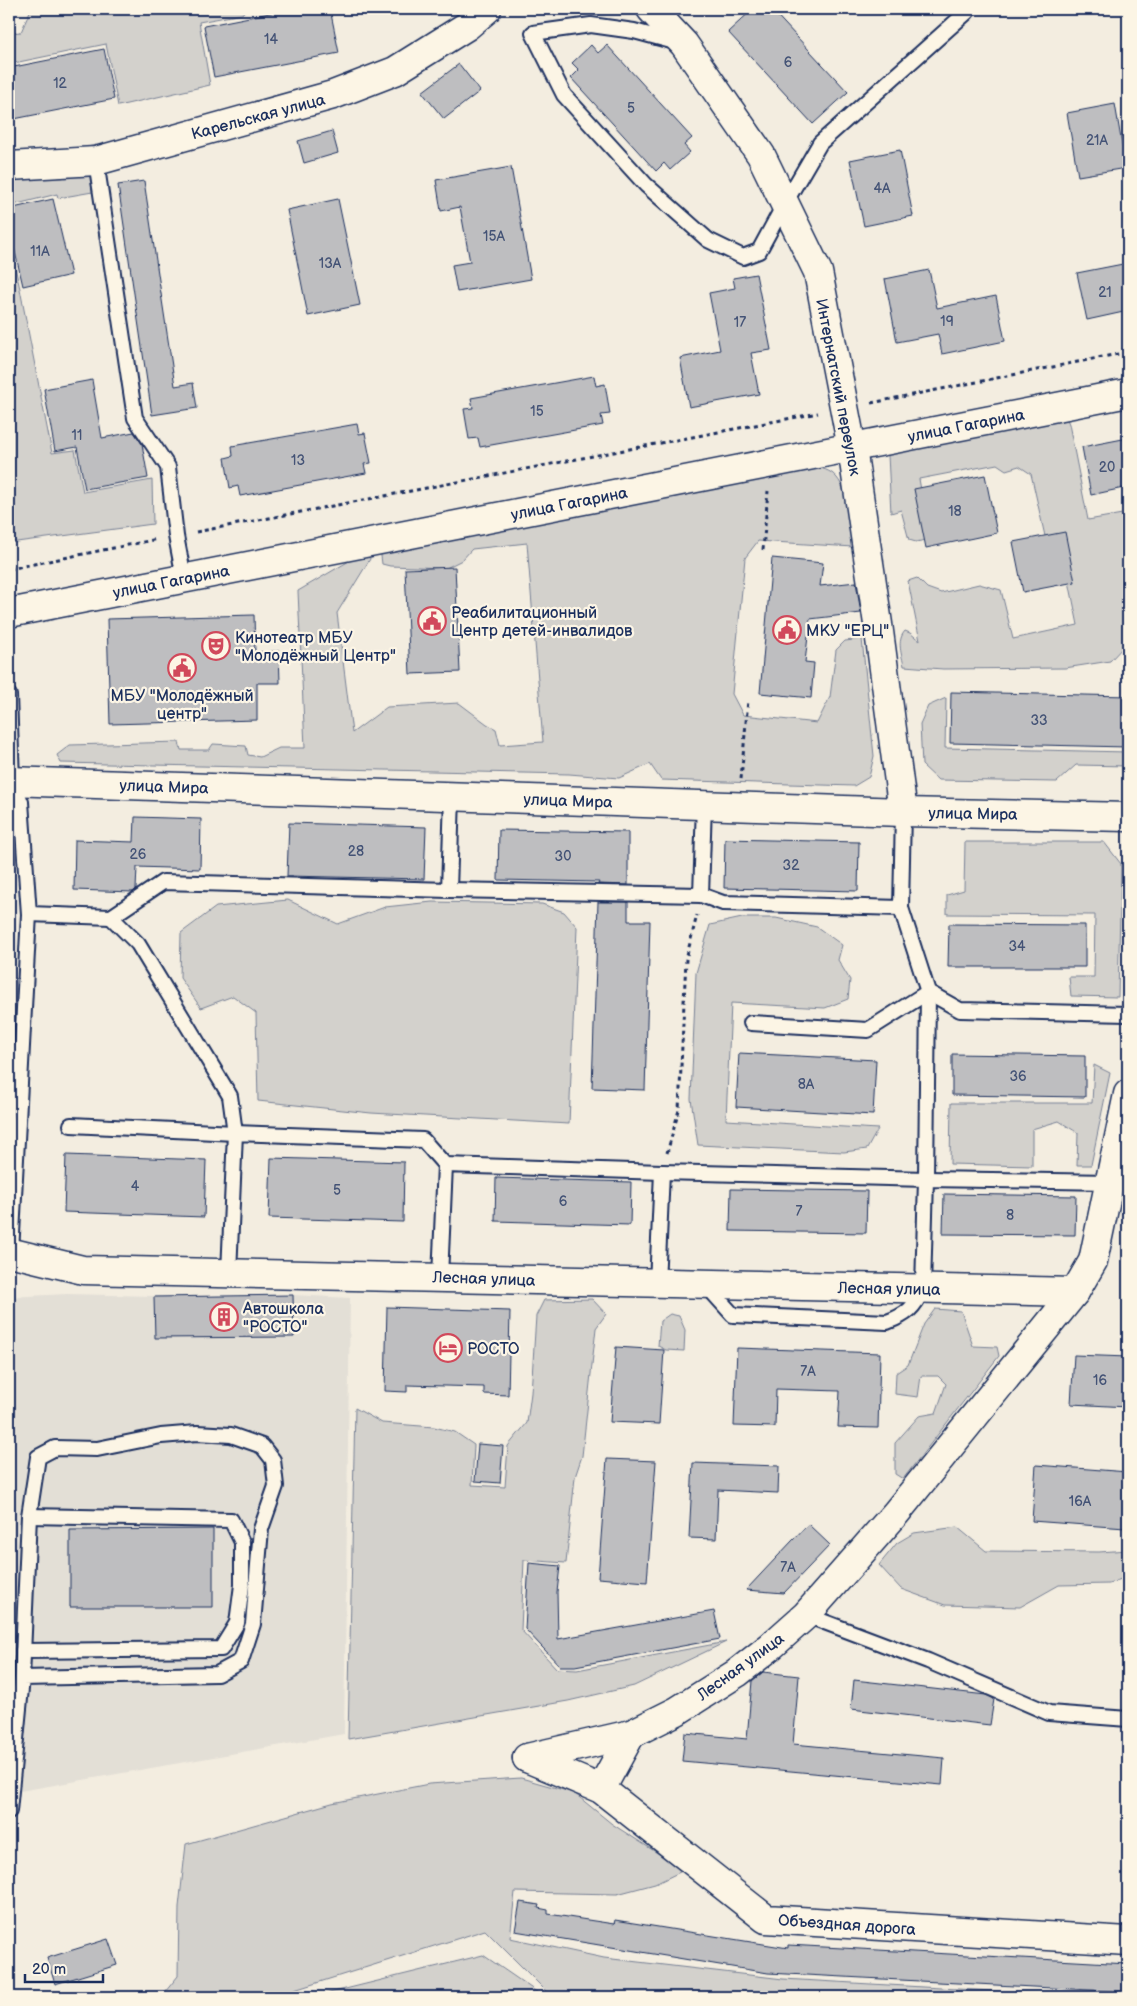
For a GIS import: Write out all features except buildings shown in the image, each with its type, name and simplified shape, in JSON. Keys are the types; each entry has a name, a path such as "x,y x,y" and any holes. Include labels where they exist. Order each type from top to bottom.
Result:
{"street":[{"name":"Карельская улица","path":"9,166 96,161 333,95 395,71 467,26 487,9"},
{"name":"Интернатский переулок","path":"651,9 684,44 761,155 818,272 852,448 903,812"},
{"name":"улица Гагарина","path":"9,613 1128,394"},
{"name":"улица Мира","path":"10,781 903,812 1128,817"},
{"path":"1075,1292 1093,1261 1128,1094"},
{"name":"Лесная улица","path":"10,1253 83,1270 1075,1292"},
{"name":"Лесная улица","path":"527,1758 631,1734 677,1711 737,1673 806,1615 896,1513 1075,1292"},
{"path":"601,1790 631,1734"},
{"name":"Объездная дорога","path":"527,1758 601,1790 766,1919 1128,1941"}],"lane":[{"path":"684,44 634,31 591,25 534,33 564,95 646,185 708,240 743,257 760,251 785,203 820,144 967,12"},
{"path":"96,161 135,418 168,467 176,536 184,578"},
{"path":"9,695 10,781 21,802 29,914 10,1253"},
{"path":"449,890 452,796"},
{"path":"701,895 704,804"},
{"path":"903,812 901,908 928,992 926,1180 922,1288"},
{"path":"29,914 111,917 162,882 701,895 723,903 901,908"},
{"path":"111,917 138,944 230,1096 235,1133 229,1273"},
{"path":"928,992 960,1010 1128,1014"},
{"path":"751,1023 868,1030 928,992"},
{"path":"71,1125 423,1140 445,1165 440,1277"},
{"path":"445,1165 926,1180 1110,1182"},
{"path":"658,1284 662,1172"},
{"path":"9,1811 22,1678 29,1516 38,1457 56,1448 97,1449 161,1436 197,1433 231,1435 262,1446 273,1460 276,1486 261,1529 253,1624 241,1661 217,1674 22,1678"},
{"path":"23,1651 221,1649 237,1623 242,1585 242,1542 231,1520 29,1516"},
{"path":"806,1615 928,1661 1049,1713 1128,1719"}],"path":[{"path":"9,569 1128,352"},
{"path":"763,550 771,464"},
{"path":"739,805 748,700"},
{"path":"662,1172 679,1110 686,959 701,895"}],"shaded area":[{"path":"31,9 246,9 242,14 199,22 210,85 118,106 106,44 9,64 9,33 21,32"},
{"path":"96,145 104,190 58,198 57,194 9,206 9,166"},
{"path":"9,241 52,453 75,450 83,492 152,480 153,524 9,543"},
{"path":"1064,412 1069,424 1088,520 1128,513 1128,647 1124,646 1110,661 1065,668 943,669 904,666 900,648 902,635 905,631 920,641 908,581 917,578 927,588 941,593 979,584 1001,590 1013,639 1078,625 1063,552 1047,545 1031,474 1019,466 1006,470 997,464 919,479 930,539 916,542 909,540 901,510 891,513 888,455 898,445"},
{"path":"812,466 832,473 841,484 847,501 853,547 758,541 745,558 732,694 743,715 817,723 830,697 836,650 845,641 862,639 874,756 869,777 854,786 661,780 650,764 619,778 569,774 61,763 57,755 70,745 179,742 181,750 209,750 213,744 246,746 248,755 260,757 279,748 305,748 298,591 368,550 370,559 337,613 352,733 387,707 459,703 496,729 500,745 543,742 527,543 472,549 462,560 446,568 382,564 380,548"},
{"path":"946,698 945,748 1128,752 1128,766 1076,765 1057,782 938,780 922,765 920,724 928,706"},
{"path":"9,800 15,800 9,1117"},
{"path":"965,842 1104,842 1121,864 1118,997 1071,996 1069,977 1094,977 1095,915 947,914 947,895 964,890"},
{"path":"288,900 338,924 385,907 432,902 542,904 564,912 577,927 569,1124 371,1113 258,1101 256,1013 233,996 201,1008 180,978 181,933 216,907"},
{"path":"742,918 776,918 817,927 842,945 838,960 850,980 848,999 825,1008 731,1003 726,1120 878,1129 867,1149 844,1152 698,1145 691,1099 696,973 710,925"},
{"path":"1094,1065 1110,1073 1091,1165 1077,1165 1078,1133 1059,1121 1032,1129 1032,1166 950,1164 951,1103 1092,1103"},
{"name":"Автошкола \"РОСТО\"","path":"67,1294 153,1296 293,1295 350,1298 344,1734 9,1793 9,1297"},
{"path":"592,1299 606,1314 596,1328 582,1456 575,1477 566,1563 524,1560 521,1630 557,1669 577,1670 726,1642 634,1686 568,1701 348,1739 355,1408 382,1423 434,1427 455,1432 474,1445 472,1485 505,1487 508,1446 527,1423 536,1316 544,1300"},
{"path":"935,1309 961,1311 973,1346 997,1347 999,1356 903,1479 895,1474 895,1443 919,1416 936,1413 946,1384 938,1376 921,1376 918,1397 895,1394 896,1373 908,1365 924,1324"},
{"path":"670,1314 679,1316 685,1330 684,1351 666,1350 658,1346 660,1321"},
{"path":"957,1527 986,1551 1099,1552 1128,1550 1128,1576 1109,1584 1059,1585 1020,1607 945,1605 901,1589 879,1565 897,1543 914,1533"},
{"path":"521,1778 574,1793 612,1824 684,1870 655,1884 617,1894 515,1892 510,1938 604,1958 783,1979 1098,1997 579,1997 549,1994 485,1930 272,1997 161,1997 178,1976 179,1907 186,1844 332,1803 429,1784"},
{"path":"483,1955 544,1997 313,1997"}],"place":[{"name":"Реабилитационный Центр детей-инвалидов","path":"432,621"},
{"name":"МКУ \"ЕРЦ\"","path":"787,630"},
{"name":"Кинотеатр МБУ \"Молодёжный Центр\"","path":"216,646"},
{"name":"МБУ \"Молодёжный центр\"","path":"182,668"},
{"name":"Автошкола \"РОСТО\"","path":"224,1317"},
{"name":"РОСТО","path":"448,1348"}]}
